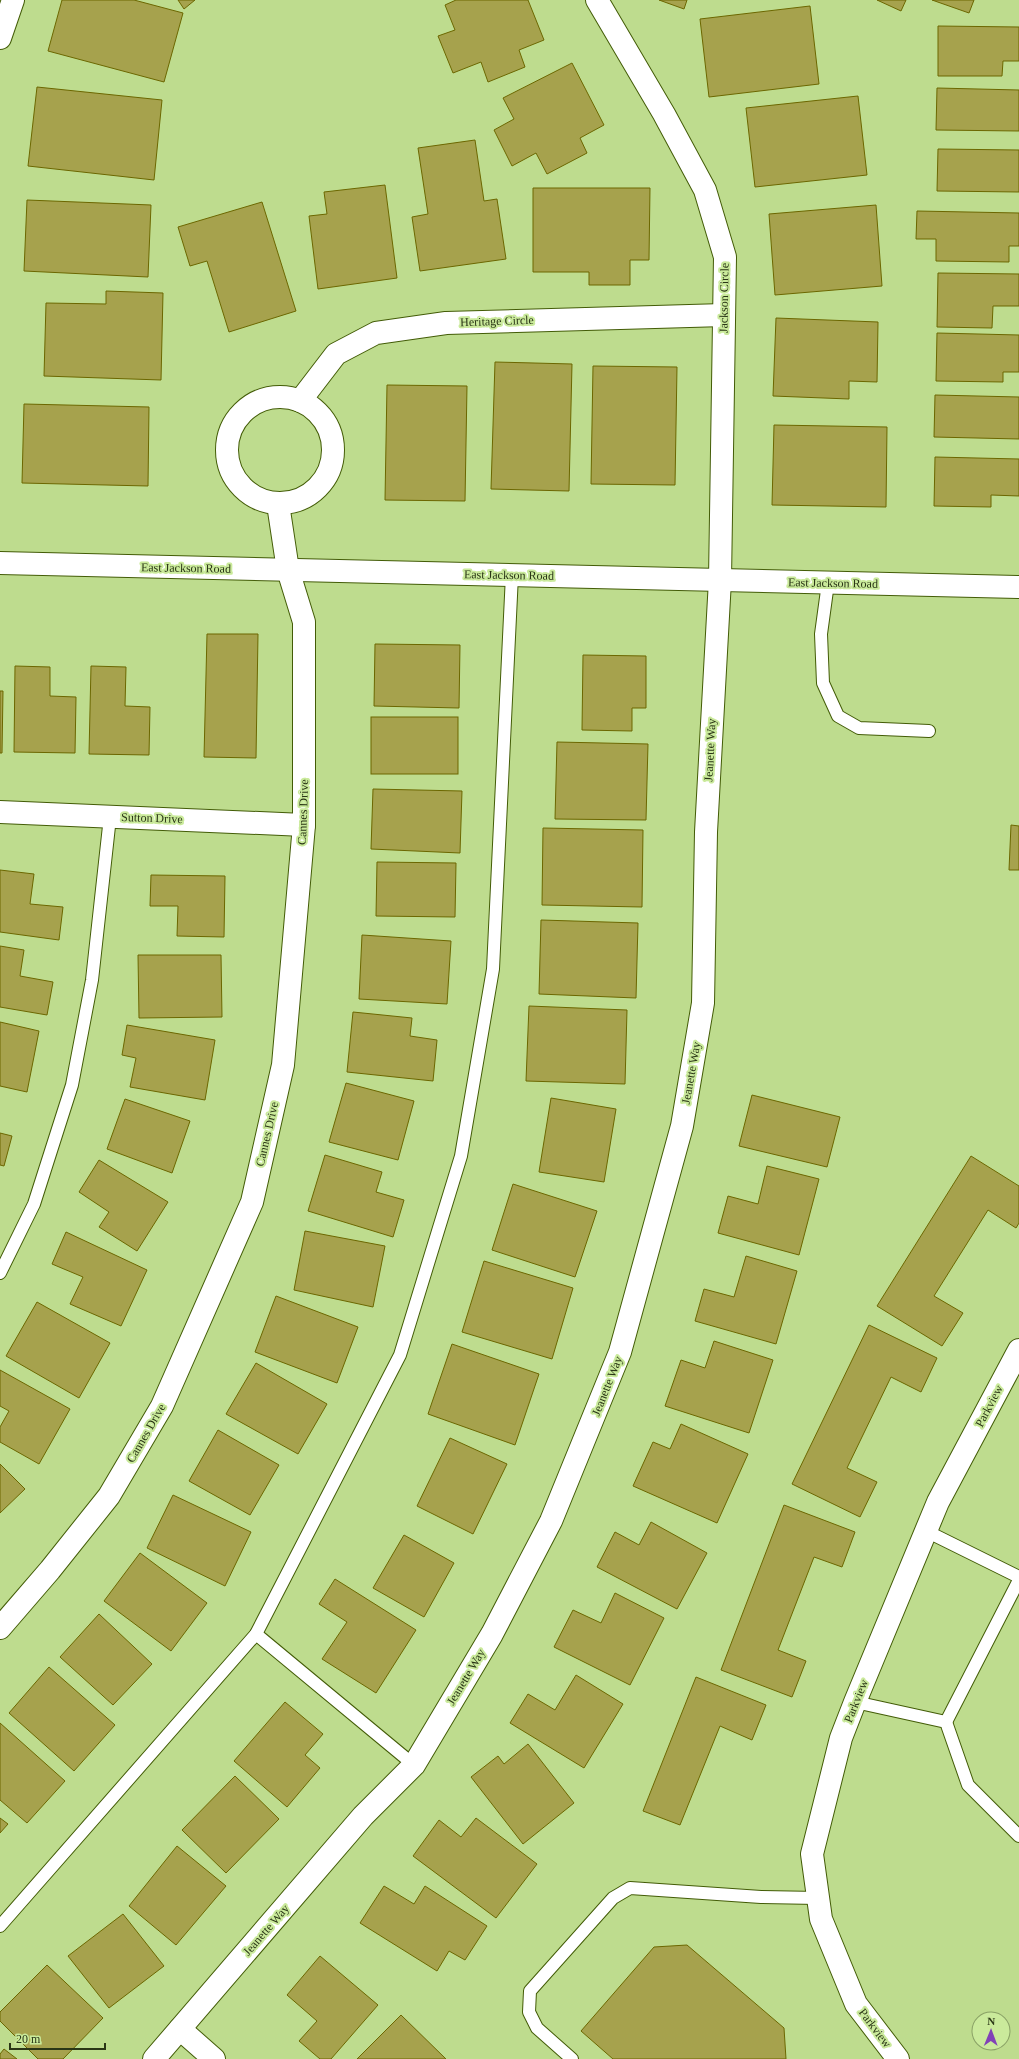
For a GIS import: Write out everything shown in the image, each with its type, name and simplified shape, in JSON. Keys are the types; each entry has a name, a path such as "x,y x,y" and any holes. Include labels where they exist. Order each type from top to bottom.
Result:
{"street":[{"path":"0,38 13,0"},
{"name":"Jackson Circle","path":"597,0 664,114 705,190 725,257 720,580"},
{"name":"Heritage Circle","path":"300,401 336,354 376,333 446,323 724,315"},
{"path":"283,397 300,401 316,410 328,425 333,442 333,461 326,478 313,492 297,501 278,504 262,501 246,492 235,480 228,464 226,448 230,431 238,416 251,405 266,398 283,397"},
{"path":"278,504 288,570"},
{"name":"East Jackson Road","path":"0,563 1019,587"},
{"name":"Cannes Drive","path":"0,1628 50,1570 109,1496 132,1458 162,1406 252,1202 283,1065 304,825 304,622 288,570"},
{"name":"Jeanette Way","path":"154,2059 363,1816 414,1765 492,1634 551,1521 620,1352 682,1126 703,1003 706,832 720,580"},
{"name":"Sutton Drive","path":"0,812 304,825"},
{"name":"Parkview","path":"898,2059 856,2004 821,1919 812,1854 841,1738 855,1702 938,1502 1019,1350"},
{"path":"180,2029 214,2059"}],"lane":[{"path":"0,1926 256,1634 400,1355 461,1156 493,969 512,575"},
{"path":"828,583 821,634 823,683 838,716 859,728 929,731"},
{"path":"0,1273 34,1204 72,1085 92,980 110,817"},
{"path":"926,1530 1019,1576"},
{"path":"1019,1580 946,1722 968,1785 1019,1836"},
{"path":"256,1634 414,1765"},
{"path":"855,1702 946,1722"},
{"path":"572,2059 537,2028 529,2012 530,1991 613,1898 630,1888 761,1897 818,1898"}],"building":[{"path":"62,0 134,0 183,13 164,82 48,51"},
{"path":"178,0 195,0 184,9"},
{"path":"456,0 528,0 544,40 519,50 525,67 488,82 481,62 453,73 438,36 455,30 445,5"},
{"path":"659,0 687,0 684,9"},
{"path":"877,0 906,0 901,11"},
{"path":"932,0 974,0 969,13"},
{"path":"810,6 819,84 709,97 700,19"},
{"path":"938,26 1019,27 1019,61 1003,61 1002,76 938,76"},
{"path":"572,63 604,125 580,138 587,153 547,174 536,153 512,166 494,130 514,119 503,98"},
{"path":"37,87 162,100 154,180 28,166"},
{"path":"937,88 1019,90 1019,131 936,130"},
{"path":"858,96 867,175 755,187 746,108"},
{"path":"475,140 484,201 497,199 506,259 420,271 412,217 428,214 418,148"},
{"path":"938,149 1019,150 1019,192 937,191"},
{"path":"385,185 397,278 318,289 309,216 327,214 324,192"},
{"path":"533,188 650,188 649,260 630,260 630,285 589,285 589,272 533,272"},
{"path":"27,200 151,205 148,277 24,271"},
{"path":"262,202 296,311 229,332 207,261 190,266 178,227"},
{"path":"876,205 882,286 775,295 769,214"},
{"path":"917,211 1019,213 1019,246 1009,246 1009,262 936,261 936,239 916,239"},
{"path":"938,273 1019,274 1019,306 993,306 992,328 937,327"},
{"path":"106,291 163,293 161,380 44,376 46,303 106,304"},
{"path":"776,318 878,322 877,382 849,381 849,399 773,396"},
{"path":"937,333 1019,335 1019,372 1003,372 1003,382 936,381"},
{"path":"495,362 572,364 569,491 491,489"},
{"path":"593,366 677,367 675,485 591,484"},
{"path":"387,385 467,386 465,501 385,500"},
{"path":"935,395 1019,397 1019,439 934,437"},
{"path":"24,404 149,407 148,486 22,483"},
{"path":"774,425 887,427 886,507 772,505"},
{"path":"935,457 1019,459 1019,496 991,495 991,507 934,506"},
{"path":"207,634 258,634 256,758 204,757"},
{"path":"375,644 460,645 459,708 374,706"},
{"path":"583,655 646,656 646,708 632,708 632,731 582,730"},
{"path":"15,666 50,667 50,696 76,697 75,753 14,752"},
{"path":"91,666 126,667 125,706 150,707 149,755 89,754"},
{"path":"0,691 3,691 2,753 0,753"},
{"path":"371,717 458,717 458,774 371,774"},
{"path":"557,742 648,744 646,820 555,819"},
{"path":"373,789 462,791 460,853 371,849"},
{"path":"1011,825 1019,826 1019,870 1009,870"},
{"path":"543,828 643,830 642,907 542,905"},
{"path":"377,862 456,863 455,917 376,916"},
{"path":"0,870 34,874 30,904 63,907 59,940 0,932"},
{"path":"151,875 225,876 224,937 177,936 178,906 150,906"},
{"path":"541,920 638,923 636,998 539,994"},
{"path":"362,935 451,941 447,1004 359,999"},
{"path":"0,946 24,950 20,976 53,982 47,1015 0,1007"},
{"path":"138,955 221,955 222,1017 139,1018"},
{"path":"529,1006 627,1010 625,1084 526,1081"},
{"path":"353,1012 412,1018 410,1036 437,1040 433,1081 347,1072"},
{"path":"0,1022 39,1031 27,1092 0,1086"},
{"path":"127,1025 215,1040 205,1100 130,1087 136,1058 122,1055"},
{"path":"346,1083 414,1101 398,1160 329,1142"},
{"path":"752,1095 840,1117 827,1167 739,1146"},
{"path":"551,1098 616,1109 604,1182 539,1172"},
{"path":"125,1099 190,1121 172,1173 107,1149"},
{"path":"0,1133 12,1136 4,1166 0,1165"},
{"path":"325,1155 382,1172 376,1192 404,1200 393,1237 308,1211"},
{"path":"971,1156 1019,1186 1019,1223 1016,1228 988,1210 934,1296 963,1313 942,1346 877,1306"},
{"path":"99,1160 168,1202 137,1251 99,1227 109,1212 79,1192"},
{"path":"767,1166 819,1179 799,1255 718,1233 728,1196 758,1204"},
{"path":"513,1184 597,1211 575,1277 492,1250"},
{"path":"305,1231 385,1246 373,1307 294,1290"},
{"path":"66,1232 147,1270 121,1326 70,1304 83,1277 52,1264"},
{"path":"746,1256 797,1271 776,1344 695,1321 704,1289 734,1297"},
{"path":"484,1261 573,1288 552,1359 462,1332"},
{"path":"276,1296 358,1327 337,1383 255,1352"},
{"path":"37,1302 110,1343 79,1398 6,1356"},
{"path":"869,1325 937,1358 921,1392 891,1377 847,1468 877,1482 860,1517 792,1484"},
{"path":"714,1341 773,1360 749,1433 665,1406 681,1360 705,1368"},
{"path":"452,1344 539,1374 515,1445 428,1414"},
{"path":"256,1363 327,1404 298,1454 226,1414"},
{"path":"0,1370 70,1409 39,1464 0,1442 0,1427 9,1411 0,1406"},
{"path":"681,1424 748,1454 717,1523 633,1486 653,1442 670,1449"},
{"path":"218,1430 279,1465 250,1515 189,1481"},
{"path":"450,1438 507,1464 473,1534 417,1506"},
{"path":"0,1464 25,1489 0,1513"},
{"path":"173,1495 251,1532 225,1586 147,1548"},
{"path":"784,1505 855,1532 842,1567 814,1557 778,1650 806,1661 792,1697 721,1670"},
{"path":"651,1522 707,1553 677,1609 597,1567 615,1532 639,1545"},
{"path":"404,1535 454,1563 424,1617 373,1588"},
{"path":"140,1553 207,1603 171,1651 104,1601"},
{"path":"335,1579 416,1630 376,1693 322,1659 347,1622 319,1604"},
{"path":"615,1593 664,1618 630,1685 554,1647 573,1610 601,1623"},
{"path":"99,1614 152,1664 113,1705 60,1657"},
{"path":"49,1667 115,1725 74,1771 9,1713"},
{"path":"576,1675 623,1704 584,1768 510,1723 528,1694 555,1710"},
{"path":"696,1677 766,1705 752,1740 720,1726 680,1825 643,1811"},
{"path":"285,1702 323,1734 305,1755 320,1768 287,1807 234,1761"},
{"path":"0,1723 65,1781 27,1823 0,1800"},
{"path":"528,1744 574,1803 523,1844 471,1777 498,1756 504,1764"},
{"path":"235,1776 279,1819 226,1873 182,1830"},
{"path":"0,1818 8,1824 0,1833"},
{"path":"476,1818 537,1864 496,1918 413,1856 439,1820 461,1837"},
{"path":"177,1846 226,1886 176,1945 129,1906"},
{"path":"384,1886 414,1904 425,1886 487,1926 465,1960 449,1951 437,1971 360,1923"},
{"path":"123,1914 164,1966 109,2008 68,1956"},
{"path":"687,1945 784,2028 786,2059 613,2059 581,2031 654,1947"},
{"path":"320,1956 378,2005 331,2059 320,2059 299,2041 317,2021 287,1995"},
{"path":"47,1965 103,2018 63,2059 38,2059 0,2021 0,2012"},
{"path":"401,2015 446,2059 357,2059"},
{"path":"4,2049 17,2059 0,2059 0,2054"}]}
